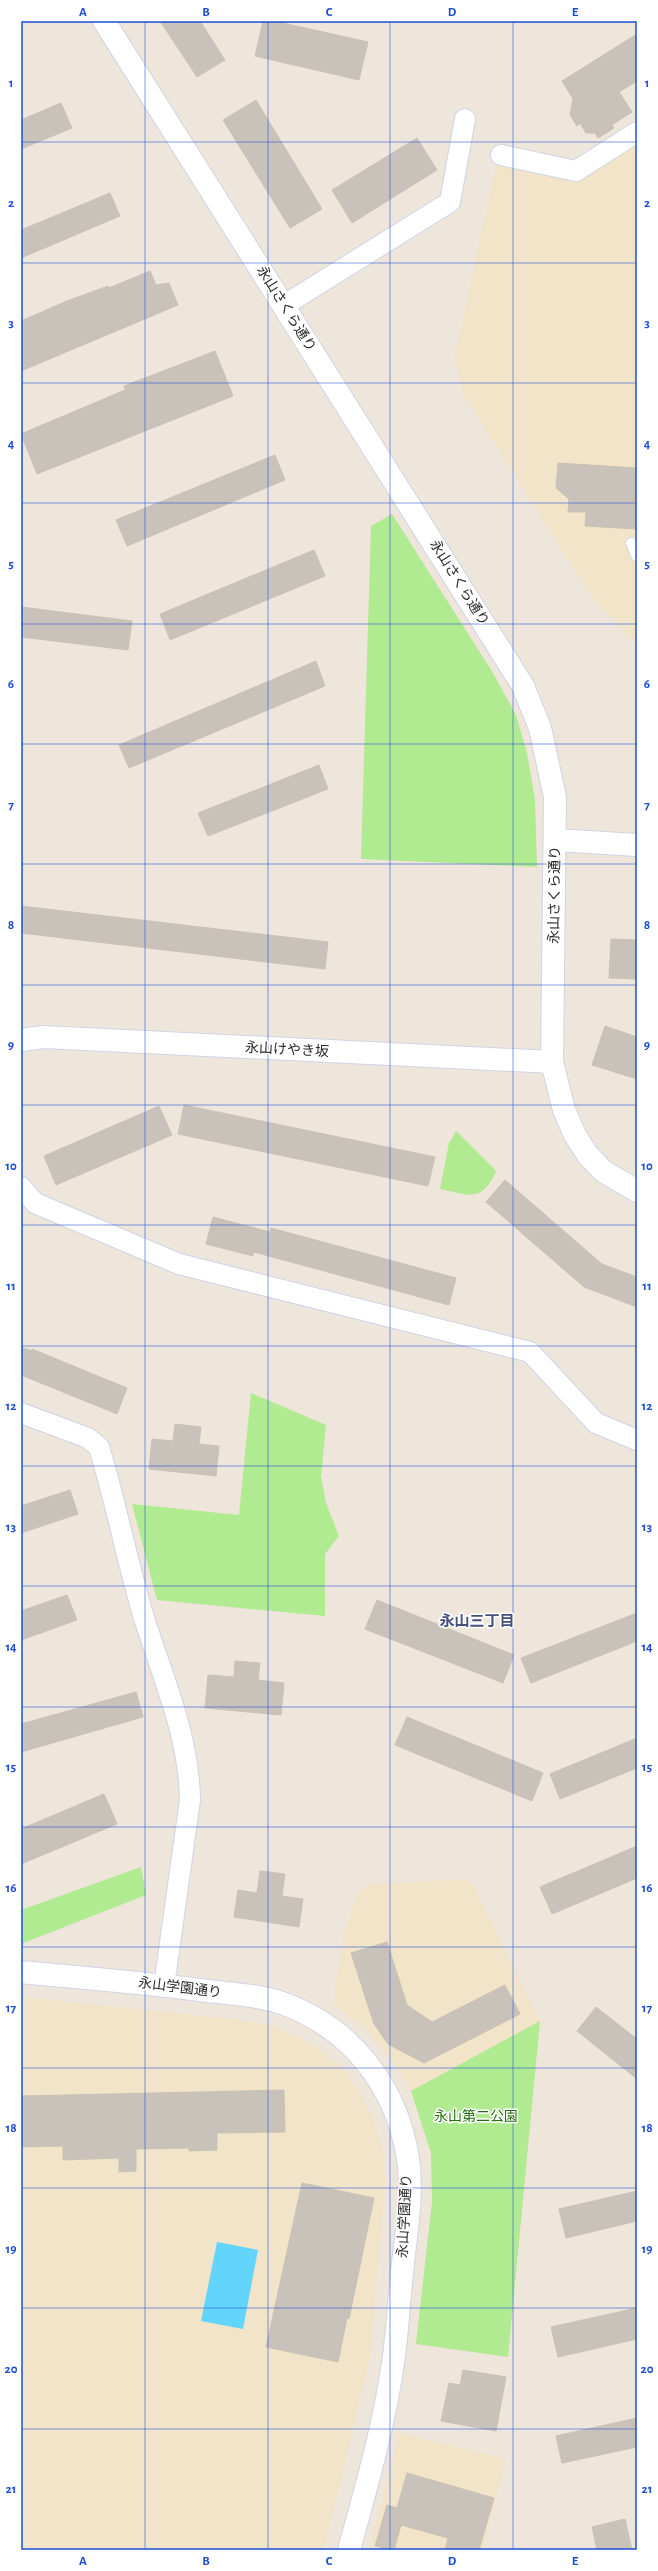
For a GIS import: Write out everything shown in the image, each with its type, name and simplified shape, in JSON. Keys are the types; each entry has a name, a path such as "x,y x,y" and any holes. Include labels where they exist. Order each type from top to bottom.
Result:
{"street":[{"name":"永山さくら通り","path":"104,21 523,686 540,728 552,774 555,797 556,840 552,1062 564,1110 579,1141 603,1171 637,1191"},
{"path":"284,306 450,202 465,119"},
{"path":"501,155 576,172 637,132"},
{"path":"556,840 637,845"},
{"name":"永山けやき坂","path":"21,1040 44,1038 552,1062"},
{"path":"21,1187 36,1204 179,1264 530,1352 596,1424 637,1440"},
{"path":"21,1413 88,1438 100,1447 144,1617 180,1724 190,1772 190,1800 164,1986"},
{"name":"永山学園通り","path":"21,1972 164,1986 280,2003 322,2022 357,2049 369,2065 396,2112 408,2159 409,2190 394,2362 379,2434 349,2550"}],"lane":[{"path":"631,543 637,557"}],"shaded area":[{"path":"637,144 637,645 593,599 463,394 455,356 496,165 577,183"},
{"path":"466,1879 474,1887 540,2021 411,2091 397,2067 363,2026 333,2004 343,1937 359,1891 372,1884"},
{"path":"21,1997 235,2019 269,2025 301,2038 321,2051 344,2070 358,2090 371,2114 379,2137 384,2157 385,2187 370,2357 324,2550 21,2550"},
{"path":"399,2433 506,2459 483,2550 369,2550"}],"green space":[{"path":"392,514 493,673 516,715 527,753 535,800 537,867 361,859 371,526"},
{"path":"456,1131 496,1171 491,1181 480,1192 467,1194 440,1189 449,1143"},
{"path":"251,1393 326,1425 321,1477 326,1503 339,1536 325,1554 325,1616 157,1600 132,1504 239,1515"},
{"path":"141,1867 146,1895 21,1944 21,1910"},
{"name":"永山第二公園","path":"540,2021 508,2357 416,2344 432,2202 431,2153 411,2091"}],"water":[{"path":"217,2242 258,2250 243,2329 201,2321"}],"building":[{"path":"160,21 200,21 225,60 197,77"},
{"path":"263,21 274,21 368,42 359,80 255,56"},
{"path":"637,34 637,81 619,92 632,112 612,125 614,128 598,138 595,133 586,133 580,123 577,126 570,115 573,99 562,81"},
{"path":"256,100 322,209 290,228 223,120"},
{"path":"61,103 72,128 21,149 21,120"},
{"path":"417,138 437,170 352,223 332,190"},
{"path":"110,193 120,216 21,258 21,230"},
{"path":"150,271 156,285 169,283 178,305 21,371 21,321 67,301 108,286 109,288"},
{"path":"215,351 233,396 37,474 21,434 125,390 124,386"},
{"path":"275,455 285,480 127,546 116,520"},
{"path":"558,463 637,468 637,529 585,526 586,512 568,512 569,499 556,488"},
{"path":"314,550 325,576 170,640 160,614"},
{"path":"21,607 132,621 128,650 21,637"},
{"path":"316,661 325,686 129,768 119,745"},
{"path":"319,765 328,789 208,836 198,813"},
{"path":"21,906 328,942 325,969 21,933"},
{"path":"611,939 637,940 637,979 609,978"},
{"path":"605,1026 637,1037 637,1079 592,1065"},
{"path":"184,1105 435,1157 428,1186 178,1134"},
{"path":"159,1106 172,1135 56,1185 44,1156"},
{"path":"505,1180 602,1264 637,1277 637,1307 584,1287 486,1202"},
{"path":"213,1217 270,1232 271,1228 456,1278 449,1305 254,1252 253,1256 206,1244"},
{"path":"21,1347 32,1351 32,1349 127,1388 117,1414 21,1375"},
{"path":"175,1424 201,1427 199,1444 219,1446 216,1476 149,1469 152,1439 173,1441"},
{"path":"70,1490 78,1514 21,1533 21,1506"},
{"path":"67,1595 77,1620 21,1640 21,1611"},
{"path":"377,1600 514,1655 503,1683 365,1629"},
{"path":"637,1613 637,1641 531,1683 521,1658"},
{"path":"235,1661 260,1663 258,1680 284,1683 281,1715 205,1708 208,1675 234,1677"},
{"path":"136,1692 143,1717 21,1752 21,1724"},
{"path":"407,1717 543,1773 532,1801 395,1745"},
{"path":"637,1738 637,1768 560,1799 550,1774"},
{"path":"104,1794 117,1824 21,1864 21,1829"},
{"path":"637,1846 637,1878 552,1914 540,1887"},
{"path":"260,1871 285,1874 282,1896 303,1899 299,1927 234,1917 238,1890 257,1893"},
{"path":"387,1942 407,2005 432,2022 505,1985 520,2014 424,2063 388,2044 374,2024 351,1953"},
{"path":"596,2007 637,2039 637,2079 577,2031"},
{"path":"284,2090 285,2132 217,2133 217,2150 189,2151 189,2148 136,2149 136,2171 119,2172 119,2158 63,2160 63,2146 21,2147 21,2096"},
{"path":"302,2183 374,2198 349,2319 347,2318 338,2362 266,2347"},
{"path":"637,2191 637,2221 566,2238 559,2209"},
{"path":"637,2308 637,2339 558,2357 551,2327"},
{"path":"463,2370 506,2377 496,2431 441,2421 449,2383 460,2385"},
{"path":"637,2418 637,2447 562,2463 556,2436"},
{"path":"407,2473 494,2498 479,2550 445,2550 448,2538 401,2525 394,2550 375,2546 387,2505 397,2508"},
{"path":"625,2519 632,2550 597,2550 592,2527"}],"district":[{"name":"永山三丁目","path":"477,1621"}]}
